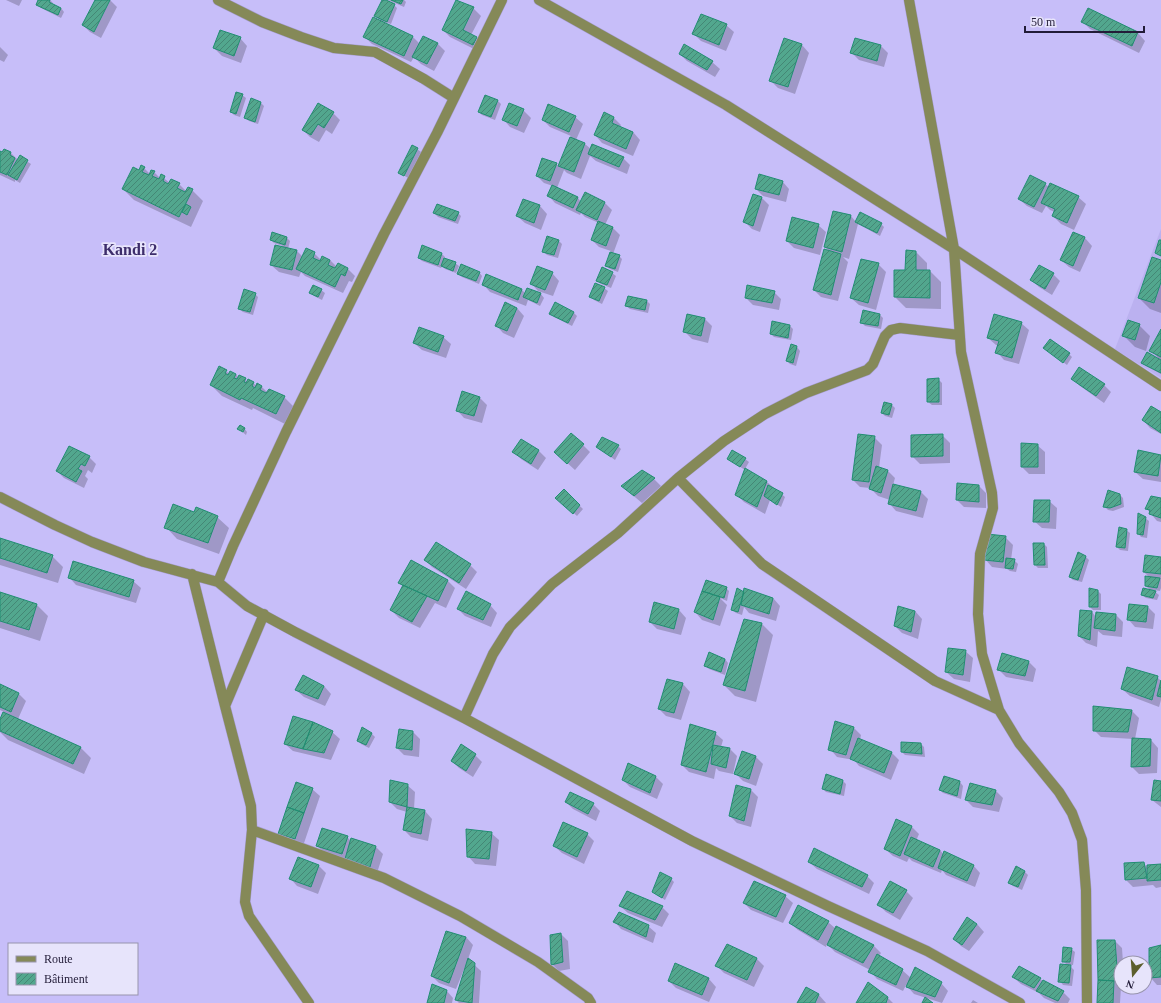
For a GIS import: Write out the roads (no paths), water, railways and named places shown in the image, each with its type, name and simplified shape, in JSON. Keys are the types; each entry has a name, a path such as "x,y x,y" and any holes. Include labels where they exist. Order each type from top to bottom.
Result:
{"street":[{"path":"218,0 262,22 301,38 334,48 375,52 424,79 454,98"},
{"path":"218,582 232,546 292,418 502,0"},
{"path":"539,0 726,105 954,248 1161,386"},
{"path":"909,0 954,248 959,334 966,375 992,493 992,508 980,554 978,614 982,654 999,710 1019,743 1059,792 1072,813 1082,840 1086,890 1087,1003"},
{"path":"464,718 493,654 510,626 552,584 618,533 678,478 724,440 765,414 806,393 867,370 873,364 885,336 892,330 900,328 959,334"},
{"path":"678,478 762,564 934,681 999,710"},
{"path":"0,497 92,542 144,562 218,582 247,606 464,718 692,841 828,906 927,951 1020,1003"},
{"path":"192,574 251,806 252,830 245,902 249,916 309,1003"},
{"path":"225,706 264,614"},
{"path":"252,830 384,878 460,916 538,962 588,998 590,1003"}],"district":[{"name":"Kandi 2","path":"130,249"}]}
